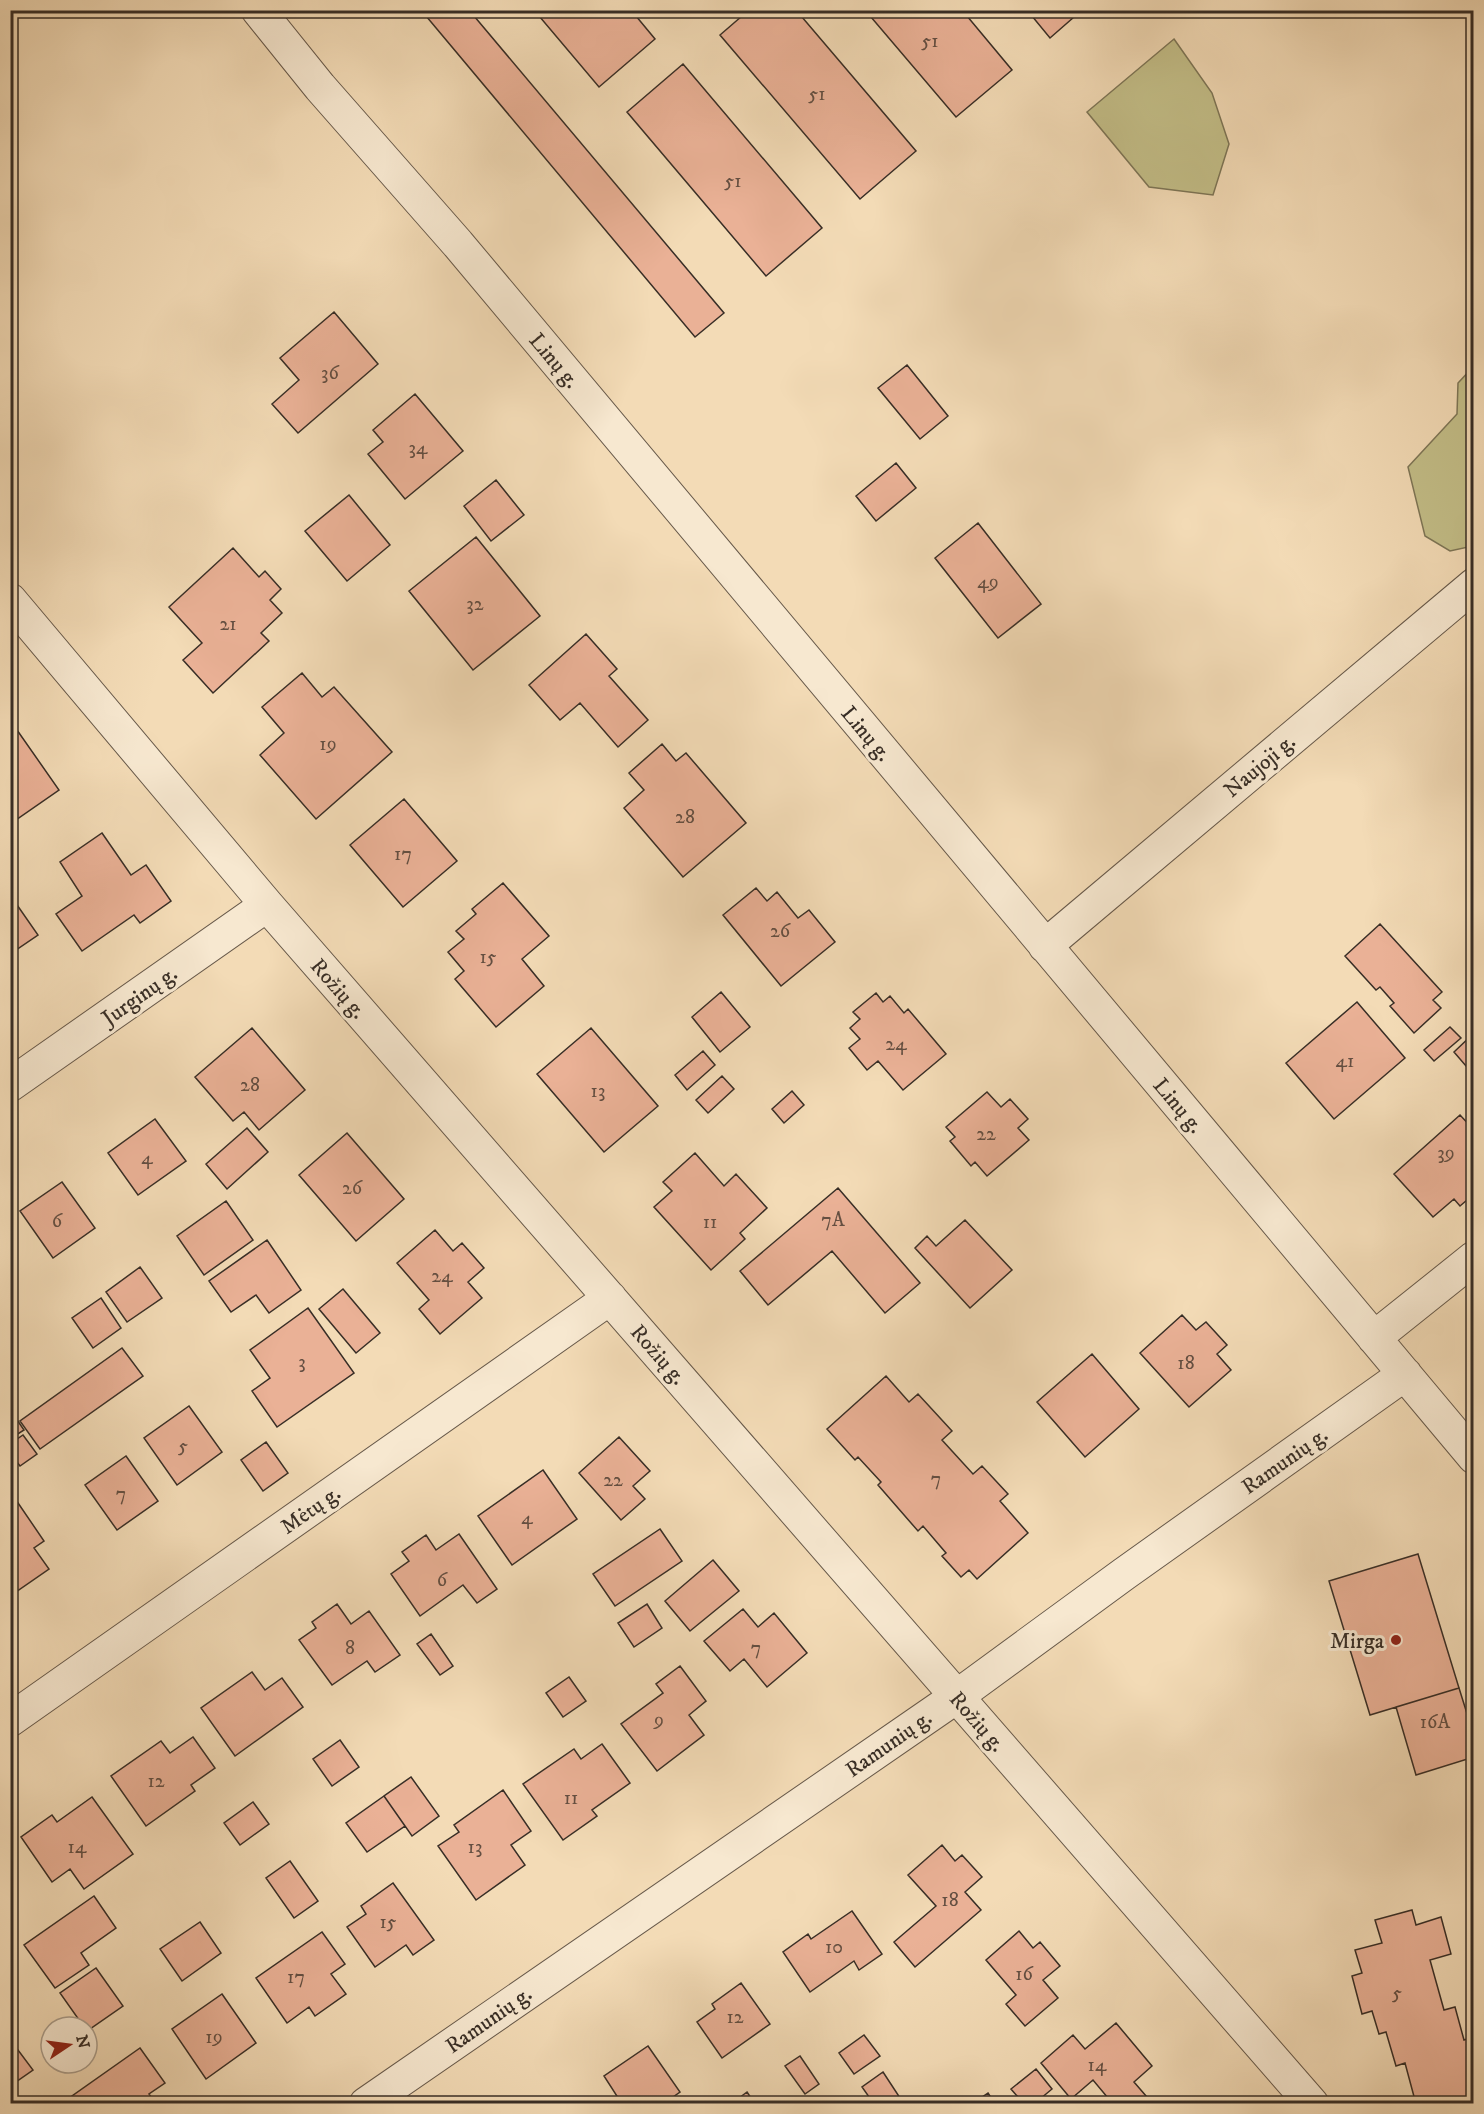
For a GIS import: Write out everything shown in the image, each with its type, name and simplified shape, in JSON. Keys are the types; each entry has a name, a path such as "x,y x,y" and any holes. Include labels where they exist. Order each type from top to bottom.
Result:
{"street":[{"name":"Linų g.","path":"258,10 320,87 458,244 1473,1457"},
{"name":"Naujoji g.","path":"1045,946 1473,585"},
{"name":"Rožių g.","path":"10,600 267,905 1307,2102"},
{"name":"Jurginų g.","path":"10,1085 267,905"},
{"path":"1374,1338 1473,1258"},
{"name":"Mėtų g.","path":"10,1720 610,1298"},
{"name":"Ramunių g.","path":"366,2103 956,1696 1405,1374"}],"shaded area":[{"path":"1174,39 1212,93 1229,144 1213,195 1149,187 1087,112"},
{"path":"1473,367 1473,546 1450,551 1425,536 1408,467 1457,414 1458,383"}],"building":[{"path":"421,10 469,10 724,313 695,337"},
{"path":"534,10 631,10 655,39 599,87"},
{"path":"749,10 796,10 916,151 860,199 720,35"},
{"path":"865,10 962,10 1012,70 956,117"},
{"path":"1027,10 1082,10 1050,38"},
{"path":"683,64 822,228 766,276 627,112"},
{"path":"334,312 378,364 298,433 272,404 299,380 280,358"},
{"path":"907,365 948,416 920,439 878,388"},
{"path":"415,394 463,451 405,499 368,454 383,442 373,430"},
{"path":"896,463 916,488 876,521 856,496"},
{"path":"496,480 524,515 491,541 464,506"},
{"path":"349,495 390,545 347,581 305,531"},
{"path":"978,523 1041,604 998,638 935,558"},
{"path":"476,537 540,616 473,670 409,591"},
{"path":"233,548 259,577 265,571 281,589 270,600 282,613 261,633 269,641 213,693 183,660 202,643 169,607"},
{"path":"586,634 617,669 609,676 648,720 618,747 580,703 560,720 529,685"},
{"path":"302,673 322,697 334,687 392,752 316,819 260,755 284,733 262,707"},
{"path":"10,720 59,790 10,824"},
{"path":"662,744 676,761 686,753 746,823 683,877 624,808 644,790 629,773"},
{"path":"404,799 457,861 403,907 350,845"},
{"path":"102,833 131,875 146,865 171,901 140,923 134,915 82,951 56,914 82,896 60,862"},
{"path":"503,883 549,936 522,959 544,986 496,1027 455,979 464,971 448,952 464,939 456,931 476,914 472,909"},
{"path":"756,888 767,901 777,892 798,918 809,910 835,942 781,986 723,915"},
{"path":"15,902 38,935 10,954 10,905"},
{"path":"1380,924 1442,992 1433,1000 1441,1008 1414,1033 1390,1006 1394,1003 1380,987 1376,990 1345,956"},
{"path":"721,992 750,1027 720,1052 692,1017"},
{"path":"876,993 883,1002 890,996 904,1013 908,1009 946,1054 903,1090 878,1061 867,1070 849,1048 860,1039 850,1028 860,1019 853,1012"},
{"path":"1357,1002 1405,1058 1334,1119 1286,1063"},
{"path":"1450,1027 1461,1038 1434,1061 1424,1050"},
{"path":"252,1028 305,1090 259,1130 244,1112 233,1121 195,1077"},
{"path":"591,1028 658,1106 604,1152 537,1074"},
{"path":"1473,1034 1474,1059 1466,1066 1454,1052"},
{"path":"703,1051 715,1065 687,1090 675,1075"},
{"path":"722,1076 734,1089 708,1113 696,1100"},
{"path":"792,1091 804,1105 784,1123 772,1109"},
{"path":"987,1092 1001,1107 1010,1099 1028,1119 1018,1128 1029,1140 987,1176 975,1162 971,1166 950,1141 955,1137 946,1127"},
{"path":"1460,1115 1474,1130 1474,1194 1460,1206 1454,1199 1433,1217 1394,1174"},
{"path":"155,1119 186,1161 138,1195 108,1153"},
{"path":"247,1128 268,1152 227,1189 206,1164"},
{"path":"347,1133 404,1199 356,1241 299,1175"},
{"path":"695,1153 724,1186 736,1174 767,1208 740,1233 745,1239 711,1270 654,1207 672,1191 663,1182"},
{"path":"62,1182 95,1228 53,1258 20,1211"},
{"path":"838,1188 920,1283 885,1313 832,1251 768,1305 740,1271"},
{"path":"226,1201 253,1240 204,1275 177,1236"},
{"path":"965,1220 1012,1270 970,1308 915,1248 927,1236 936,1246"},
{"path":"435,1230 453,1251 462,1243 484,1268 468,1282 482,1298 440,1334 419,1309 429,1300 397,1263"},
{"path":"267,1240 301,1290 269,1313 256,1295 231,1312 209,1281"},
{"path":"140,1267 162,1298 127,1322 106,1292"},
{"path":"343,1289 380,1333 356,1353 319,1309"},
{"path":"101,1298 121,1328 93,1348 72,1318"},
{"path":"308,1308 354,1373 277,1427 252,1391 270,1378 250,1350"},
{"path":"1182,1315 1196,1330 1206,1322 1227,1345 1217,1354 1231,1370 1189,1407 1140,1353"},
{"path":"122,1348 143,1376 40,1449 20,1421"},
{"path":"1092,1354 1139,1409 1085,1457 1037,1402"},
{"path":"886,1376 909,1402 918,1394 952,1431 942,1440 973,1474 982,1466 1008,1494 1000,1501 1028,1533 977,1579 969,1570 961,1577 942,1556 946,1553 923,1526 918,1531 878,1485 881,1482 858,1457 855,1460 827,1429"},
{"path":"189,1406 222,1452 177,1485 144,1438"},
{"path":"10,1411 24,1430 10,1439"},
{"path":"23,1435 37,1454 20,1466 10,1453 10,1444"},
{"path":"619,1437 650,1471 633,1486 645,1499 621,1520 579,1473"},
{"path":"266,1442 288,1473 263,1491 241,1460"},
{"path":"126,1456 158,1501 117,1530 85,1485"},
{"path":"543,1470 577,1519 512,1565 478,1516"},
{"path":"16,1500 44,1541 34,1548 49,1569 10,1596 10,1504"},
{"path":"660,1529 682,1561 615,1606 593,1574"},
{"path":"459,1534 497,1589 477,1603 463,1585 420,1616 391,1574 409,1561 402,1552 426,1535 436,1550"},
{"name":"Mirga","path":"1418,1554 1459,1688 1370,1715 1329,1581"},
{"path":"713,1560 739,1591 690,1631 665,1601"},
{"path":"337,1604 351,1624 369,1611 400,1655 375,1672 367,1661 332,1685 299,1640 316,1628 312,1622"},
{"path":"647,1604 662,1628 634,1647 618,1623"},
{"path":"743,1609 758,1627 774,1613 807,1653 767,1687 744,1659 730,1671 704,1641"},
{"path":"431,1634 453,1666 440,1675 417,1644"},
{"path":"680,1666 706,1701 689,1715 704,1735 657,1771 621,1724 663,1693 656,1684"},
{"path":"252,1672 265,1690 282,1678 303,1707 235,1756 201,1708"},
{"path":"569,1677 586,1701 563,1717 546,1693"},
{"path":"1459,1688 1474,1736 1474,1757 1416,1775 1396,1707"},
{"path":"193,1737 215,1768 191,1785 195,1791 146,1826 111,1776 161,1741 170,1753"},
{"path":"340,1740 359,1767 332,1786 313,1759"},
{"path":"602,1744 630,1783 592,1810 597,1816 563,1840 523,1784 574,1749 581,1759"},
{"path":"411,1777 439,1816 412,1836 384,1796"},
{"path":"503,1790 531,1831 511,1845 525,1865 476,1900 438,1846 459,1832 454,1825"},
{"path":"384,1796 405,1826 367,1852 346,1823"},
{"path":"92,1797 133,1854 84,1889 70,1869 52,1882 21,1837 52,1815 57,1822"},
{"path":"253,1802 269,1824 240,1845 224,1823"},
{"path":"942,1845 955,1861 962,1855 982,1877 965,1892 981,1910 915,1967 894,1942 936,1906 908,1875"},
{"path":"290,1861 318,1901 294,1918 266,1878"},
{"path":"393,1883 434,1940 413,1955 406,1945 375,1967 347,1927 366,1914 361,1906"},
{"path":"94,1896 116,1928 81,1953 89,1965 55,1988 24,1945"},
{"path":"1412,1910 1416,1925 1441,1917 1451,1954 1430,1960 1444,2010 1455,2007 1464,2040 1473,2037 1474,2104 1416,2104 1405,2063 1396,2066 1386,2032 1379,2034 1372,2011 1362,2014 1352,1976 1362,1973 1355,1950 1382,1943 1375,1920"},
{"path":"852,1911 882,1954 859,1970 854,1961 810,1992 783,1952 808,1934 811,1939"},
{"path":"200,1922 221,1953 182,1981 160,1949"},
{"path":"1019,1931 1033,1948 1040,1942 1060,1966 1043,1980 1058,1998 1025,2026 1006,2004 1016,1995 986,1960"},
{"path":"322,1932 345,1964 331,1974 346,1994 315,2016 309,2007 287,2023 256,1978"},
{"path":"96,1968 123,2006 99,2023 99,2015 76,2015 60,1993"},
{"path":"741,1983 770,2024 722,2058 697,2022 715,2009 712,2004"},
{"path":"222,1994 256,2043 206,2079 172,2029"},
{"path":"1116,2023 1152,2066 1134,2082 1153,2104 1113,2104 1093,2080 1071,2099 1041,2063 1073,2035 1085,2049"},
{"path":"864,2035 880,2056 854,2074 839,2053"},
{"path":"12,2042 33,2070 10,2086 10,2043"},
{"path":"648,2046 680,2092 663,2104 622,2104 604,2076"},
{"path":"140,2048 165,2083 149,2094 156,2104 77,2104 72,2096"},
{"path":"800,2056 819,2084 805,2094 785,2066"},
{"path":"1036,2069 1052,2089 1034,2104 1024,2104 1011,2089"},
{"path":"883,2072 904,2104 874,2104 862,2087"},
{"path":"747,2092 755,2104 731,2104"},
{"path":"988,2093 995,2104 972,2104"}],"place":[{"name":"Mirga","path":"1396,1640"}]}
